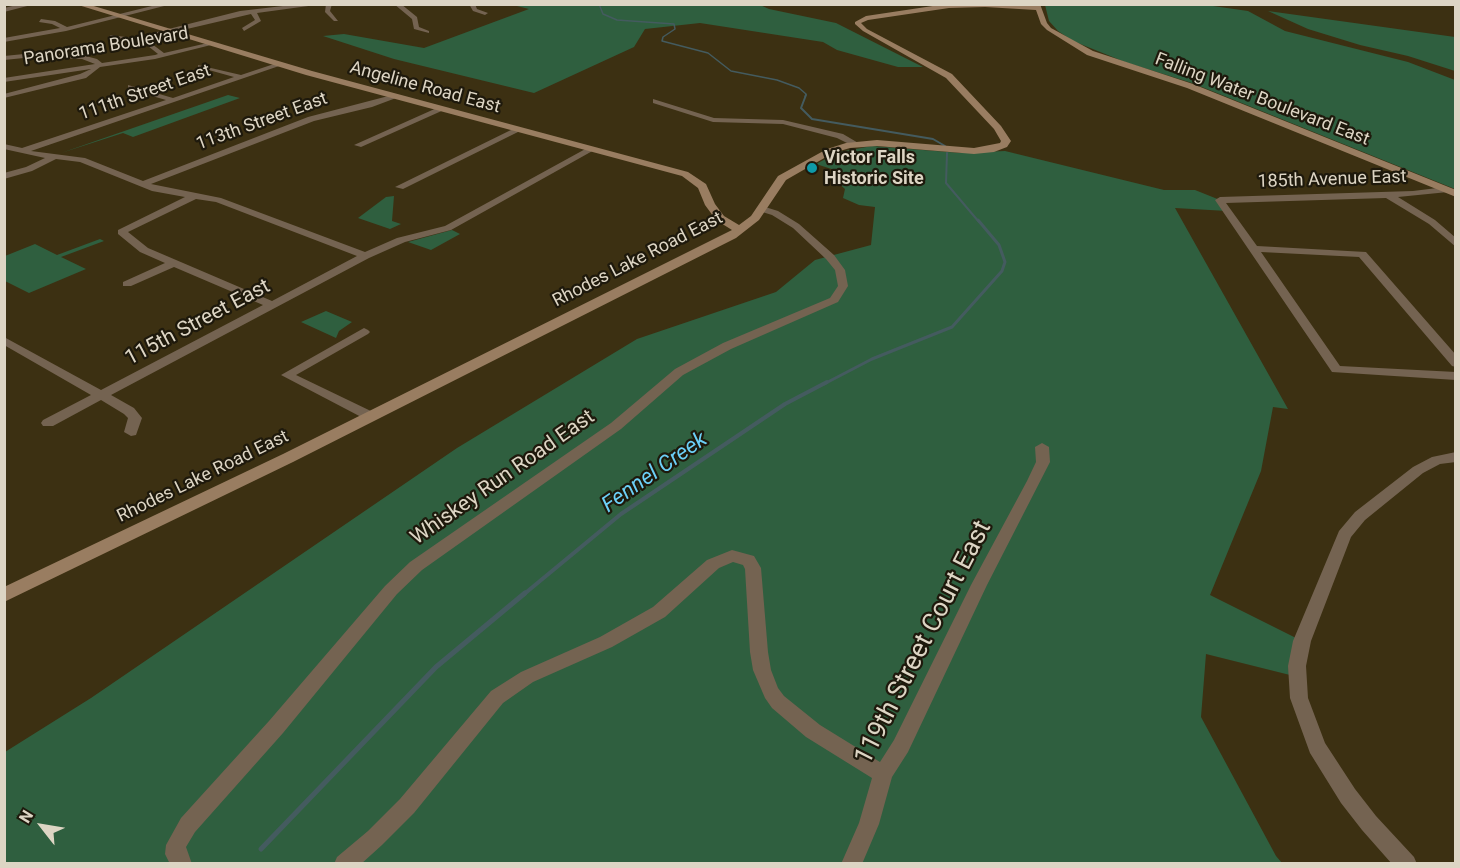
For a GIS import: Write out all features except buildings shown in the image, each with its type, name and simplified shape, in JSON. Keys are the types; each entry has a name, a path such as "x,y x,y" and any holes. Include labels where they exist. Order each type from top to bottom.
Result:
{"street":[{"path":"4,10 32,4"},
{"name":"Angeline Road East","path":"78,4 393,96 692,177 702,186 710,205 720,218 741,231"},
{"path":"4,40 66,29 169,4"},
{"path":"132,40 252,10 320,4"},
{"path":"329,4 327,11 336,21"},
{"path":"397,4 415,18 416,28 427,32"},
{"path":"472,4 476,10 485,13"},
{"name":"Rhodes Lake Road East","path":"4,595 652,277 741,231 762,209 774,188 786,175 830,150 856,144 896,144 974,151 994,149 1004,145 1006,141 998,128 949,76 865,30 857,23 866,18 931,9 985,5 1037,6"},
{"name":"Falling Water Boulevard East","path":"1037,6 1044,24 1079,48 1190,86 1455,194"},
{"path":"244,29 259,20 252,10"},
{"path":"40,21 53,22 66,29"},
{"path":"111,37 153,46 163,55"},
{"name":"Panorama Boulevard","path":"4,80 163,55 212,44"},
{"path":"4,58 34,55 82,57 95,60 99,64 93,71 77,78 4,96"},
{"name":"111th Street East","path":"21,151 280,64"},
{"path":"200,66 242,76"},
{"path":"131,87 173,100"},
{"name":"113th Street East","path":"143,184 311,118 369,105 393,96"},
{"path":"656,101 713,120 783,122 840,136 856,144"},
{"path":"358,145 442,109"},
{"path":"400,187 518,130"},
{"path":"4,146 54,157 82,160 162,190 219,200 365,256"},
{"name":"115th Street East","path":"48,423 365,256 401,240 448,228 592,149"},
{"path":"4,176 29,169 54,157"},
{"name":"185th Avenue East","path":"1254,249 1220,200 1388,195 1445,189"},
{"path":"197,195 121,232 144,250 172,264 272,305"},
{"path":"1388,195 1432,222 1455,244"},
{"name":"Whiskey Run Road East","path":"182,864 176,854 176,846 188,825 276,727 391,590 416,566 616,426 679,372 753,334 834,300 843,286 840,270 830,257 796,226 775,213 762,209"},
{"path":"1254,249 1362,254 1455,363"},
{"path":"1254,249 1336,369 1455,376"},
{"path":"127,284 172,264"},
{"path":"364,332 287,375 370,416"},
{"path":"4,340 129,411 135,418 131,432"},
{"name":"119th Street Court East","path":"851,864 869,824 883,774 901,746 979,585 1034,481 1043,462 1042,447"},
{"path":"1407,864 1369,823 1348,796 1317,747 1299,698 1298,666 1302,640 1344,535 1360,516 1418,470 1437,460 1455,457"},
{"path":"344,864 375,838 407,806 497,697 527,677 606,642 659,612 712,564 732,556 748,560 753,568 759,652 762,670 771,692 778,702 813,731 883,774"}],"green space":[{"path":"1199,4 1248,11 1285,31 1408,62 1455,80 1455,189 1192,83 1125,62 1073,41 1058,31 1049,21 1045,5"},
{"path":"513,5 760,5 769,9 836,23 923,67 898,67 837,50 823,42 700,23 645,29 634,47 534,93 394,59 323,36 344,34 424,48 529,9"},
{"path":"1268,11 1455,37 1455,71 1308,29"},
{"path":"228,95 240,98 133,137 123,133 61,153"},
{"path":"872,146 961,153 1005,151 1164,190 1195,190 1220,200 1227,211 1175,208 1288,409 1273,407 1261,471 1210,595 1302,641 1298,677 1206,654 1201,717 1276,856 1282,863 5,863 5,752 91,698 457,448 637,339 776,292 815,260 871,245 875,207 859,205 843,198 845,189 835,180 844,173 816,164 839,152"},
{"path":"394,196 392,221 401,224 390,229 358,218 386,197"},
{"path":"452,230 460,234 431,250 408,242"},
{"path":"100,239 104,241 61,257 86,269 29,293 5,281 5,256 35,244 57,255"},
{"path":"326,311 352,322 339,331 336,338 301,322"}],"waterway":[{"name":"Fennel Creek","path":"599,4 603,14 617,20 674,24 675,29 663,37 662,41 708,53 731,71 777,80 799,88 806,94 805,97"},
{"name":"Fennel Creek","path":"806,95 801,108 812,119 933,139 945,146"},
{"name":"Fennel Creek","path":"947,153 946,183 979,222"},
{"name":"Fennel Creek","path":"824,384 872,359 952,327 1002,271 1005,262 999,245 978,220"},
{"name":"Fennel Creek","path":"523,595 621,514 785,404 827,382"},
{"name":"Fennel Creek","path":"261,849 436,667 525,593"}],"place":[{"name":"Victor Falls Historic Site","path":"812,168"}]}
